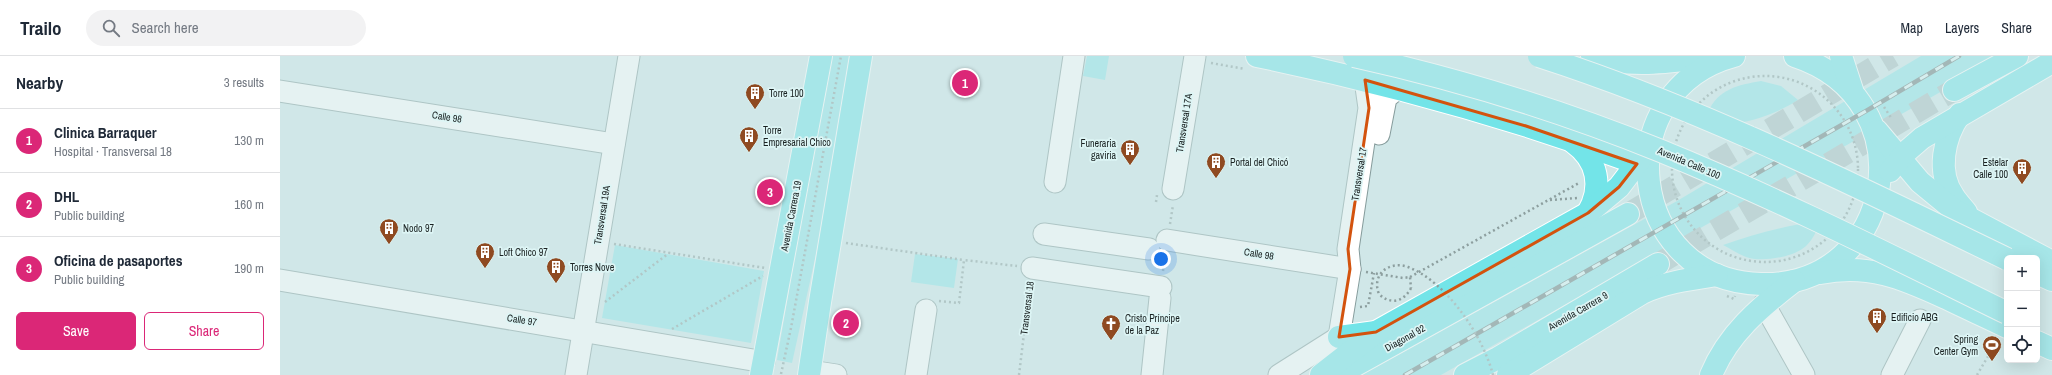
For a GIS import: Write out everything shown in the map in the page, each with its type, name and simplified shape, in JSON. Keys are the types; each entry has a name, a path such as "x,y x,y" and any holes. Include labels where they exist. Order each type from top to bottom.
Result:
{"main road":[{"name":"Avenida Carrera 19","path":"763,368 820,56"},
{"path":"805,374 820,302 861,56"},
{"path":"1257,56 1398,88 1562,137 1644,159"},
{"name":"Avenida Calle 100","path":"1354,56 1474,87 1566,117 1659,150 1778,202 2004,321"},
{"path":"1539,56 1635,90 1751,137 2004,258"},
{"path":"1592,56 1625,62 1647,63 1722,56"},
{"path":"1321,375 1376,332 1589,196 1619,187 1644,159 1660,116 1674,93 1688,79 1705,67 1734,56"},
{"path":"1711,375 1718,357 1732,337 1764,304 1802,278 1834,261 1851,246 1870,218 1880,185 1881,162 1873,127 1866,111 1853,93 1833,74 1809,61 1795,56"},
{"path":"1841,56 1853,93"},
{"path":"1954,90 2017,56"},
{"path":"1880,185 1899,160 1922,138 1960,114 2052,62"},
{"path":"1960,114 1954,123 1946,142 1944,162 1945,173 1953,197 1975,221"},
{"path":"1873,127 1899,160 1938,198 1954,210 2052,262"},
{"path":"1562,137 1577,145 1589,157 1597,178 1589,196"},
{"path":"1644,159 1650,198 1662,226 1680,250 1698,264 1718,275 1740,282 1757,284 1802,278 1847,269 1886,273 1904,279 2004,321"},
{"name":"Diagonal 92","path":"1337,375 1628,214"},
{"name":"Avenida Carrera 9","path":"1500,369 1658,264"},
{"path":"2040,274 2052,280"},
{"path":"1465,375 1500,369 1642,293 1658,286 1718,275"},
{"path":"2040,329 2052,335"},
{"path":"1339,337 1376,332"},
{"path":"2040,343 2052,349"}],"street":[{"name":"Transversal 19A","path":"576,375 629,56"},
{"path":"1055,182 1074,56"},
{"name":"Transversal 17A","path":"1173,189 1195,56"},
{"name":"Transversal 17","path":"1339,337 1350,269 1348,249 1369,108 1366,80"},
{"name":"Transversal 17","path":"1350,269 1360,248 1385,103 1390,93 1398,88"},
{"name":"Calle 98","path":"280,91 614,144"},
{"name":"Calle 98","path":"1044,234 1158,244 1350,269"},
{"path":"1032,268 1160,292 1152,375"},
{"name":"Calle 97","path":"280,280 584,330 763,368"},
{"path":"1764,304 1804,375"},
{"path":"916,375 926,310"},
{"path":"1892,375 1920,320"},
{"path":"1279,375 1339,337"},
{"path":"805,374 836,375"}],"path":[{"path":"780,375 792,328 841,56"},
{"path":"1790,80 1801,84 1822,96 1839,113 1856,148 1858,174"},
{"path":"1350,269 1403,278 1410,277 1547,201 1589,196"},
{"path":"1547,201 1589,196"},
{"path":"598,241 766,268"},
{"path":"845,243 1032,268"},
{"path":"599,306 670,252"},
{"path":"926,310 927,299 959,303 964,260"},
{"path":"1410,277 1411,288 1400,300 1389,300 1380,294 1376,282 1382,271 1394,265 1408,267 1430,281 1456,306 1473,327 1482,344 1500,369"},
{"name":"Transversal 18","path":"1019,375 1032,268"},
{"path":"667,333 767,273"},
{"path":"1977,375 2004,326"}],"highlighted area":[{"path":"1365,80 1526,126 1637,164 1619,187 1588,213 1376,332 1339,337 1350,269 1348,249 1369,108"}],"shaded area":[{"path":"829,56 854,56 820,236 792,363 777,360"},
{"path":"1087,56 1109,56 1105,80 1083,76"},
{"path":"1921,56 2004,56 1441,375 1362,375 1677,201"},
{"path":"1761,81 1781,86 1798,100 1763,117 1724,126 1708,112 1712,104 1723,93 1744,84"},
{"path":"1821,221 1807,245 1795,253 1787,256 1769,259 1752,259 1743,256 1723,245 1771,230"},
{"path":"615,245 764,271 751,343 602,318"},
{"path":"915,254 958,259 954,288 911,282"}],"tunnel":[{"path":"1628,214 1893,56"},
{"path":"1658,264 1954,90"}],"railway":[{"path":"1405,375 1866,111 1959,56"}],"place":[{"name":"Clinica Barraquer","path":"965,83"},
{"name":"Torre 100","path":"755,110"},
{"name":"Torre Empresarial Chico","path":"749,153"},
{"name":"Funeraria gaviria","path":"1130,166"},
{"name":"Portal del Chicó","path":"1216,179"},
{"name":"Estelar Calle 100","path":"2022,185"},
{"name":"Oficina de pasaportes","path":"770,192"},
{"name":"Nodo 97","path":"389,245"},
{"name":"Loft Chico 97","path":"485,269"},
{"name":"Torres Nove","path":"556,284"},
{"name":"DHL","path":"846,323"},
{"name":"Edificio ABG","path":"1877,334"},
{"name":"Cristo Príncipe de la Paz","path":"1111,341"},
{"name":"Spring Center Gym","path":"1992,362"}]}
